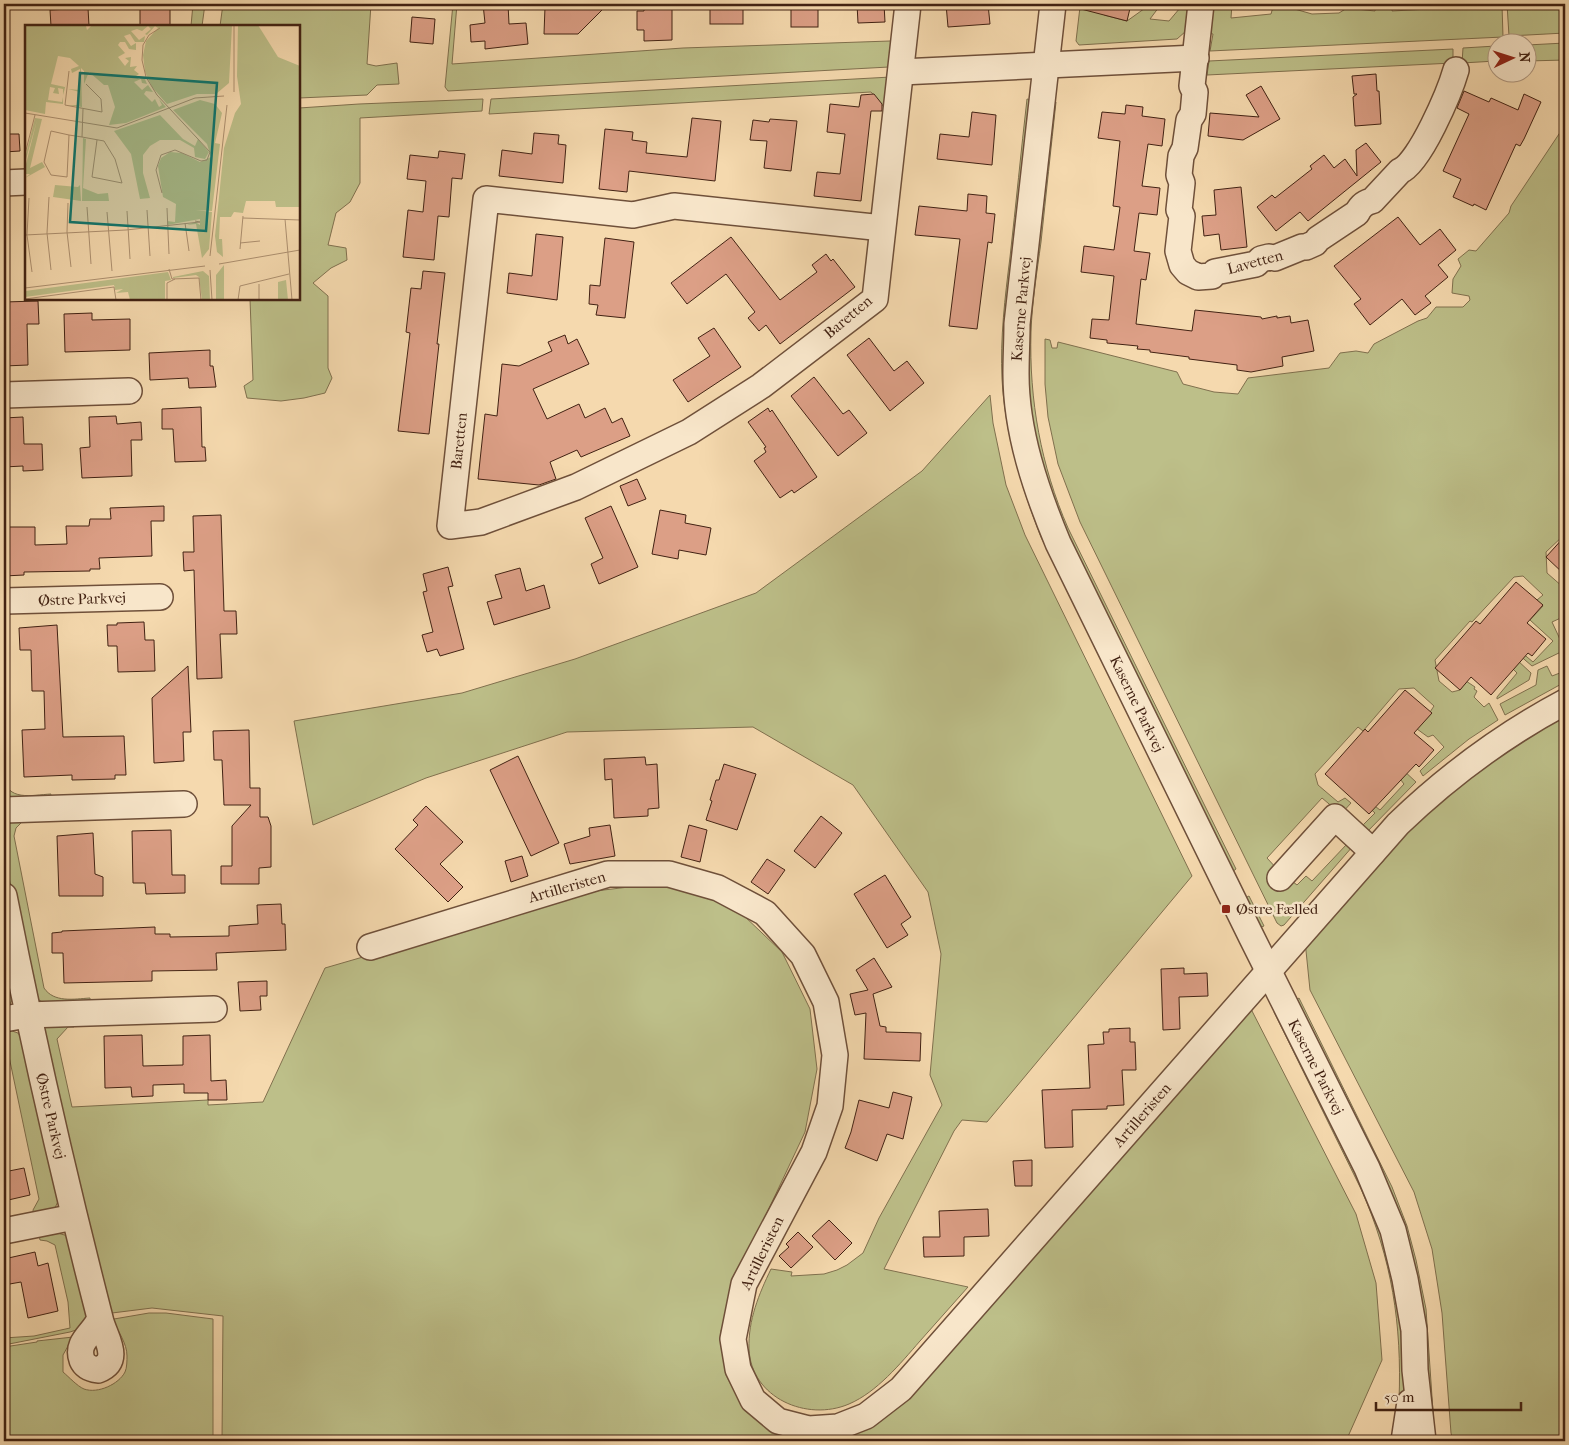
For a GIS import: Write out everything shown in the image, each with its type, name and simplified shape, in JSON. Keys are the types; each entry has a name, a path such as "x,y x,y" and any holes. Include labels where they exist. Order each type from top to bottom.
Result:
{"street":[{"name":"Baretten","path":"883,228 674,206 633,215 486,199 450,526 481,522 576,487 689,432 761,386 875,299 901,72 908,4"},
{"name":"Kaserne Parkvej","path":"1052,4 1017,332 1016,375 1020,424 1032,475 1058,543 1268,972 1367,1168 1393,1230 1406,1279 1414,1330 1415,1370 1423,1441"},
{"name":"Lavetten","path":"1201,4 1192,86 1195,92 1193,114 1189,120 1179,175 1182,183 1179,210 1182,216 1178,251 1182,265 1188,272 1198,276 1212,276 1215,272 1256,264 1261,259 1275,258 1302,246 1306,247 1315,243 1318,239 1357,213 1360,208 1372,201 1400,171 1404,170 1418,152 1447,98 1456,70"},
{"path":"901,72 1196,58"},
{"path":"4,183 25,182"},
{"path":"4,395 129,391"},
{"name":"Østre Parkvej","path":"4,601 160,597"},
{"name":"Artilleristen","path":"370,947 608,874 669,874 718,888 765,913 804,955 826,1002 835,1055 830,1106 814,1152 744,1284 733,1339 738,1369 753,1400 778,1420 809,1429 838,1427 866,1416 901,1389 1373,852 1415,808 1456,772 1511,733 1565,702"},
{"path":"4,810 184,804"},
{"path":"1280,878 1335,818 1373,852"},
{"name":"Østre Parkvej","path":"4,896 16,1017 74,1217 100,1318"},
{"path":"16,1017 214,1009"},
{"path":"4,1231 74,1217"},
{"name":"Kaserne Parkvej","path":"1404,1441 1415,1370"}],"green space":[{"path":"193,4 205,4 202,25 191,25"},
{"path":"223,4 371,4 367,64 376,66 397,63 399,84 377,85 367,95 300,98 300,25 220,25"},
{"path":"453,4 457,4 452,64 683,48 890,41 893,39 889,67 448,91 445,87"},
{"path":"1210,4 1232,4 1231,18 1271,14 1273,7 1280,7 1282,4 1292,4 1291,8 1312,14 1339,13 1347,8 1375,11 1376,4 1393,4 1392,11 1502,5 1503,32 1486,32 1486,38 1210,51 1213,34 1207,33"},
{"path":"1507,4 1565,4 1565,33 1536,35 1536,32 1509,32"},
{"path":"1148,6 1159,7 1150,19 1169,21 1180,8 1189,9 1186,31 1177,39 1079,45 1076,41 1080,7 1104,12 1104,15 1127,21"},
{"path":"1565,43 1565,60 1536,61 1536,45"},
{"path":"1486,47 1486,62 1462,63 1463,48"},
{"path":"1453,49 1453,63 1207,75 1209,61"},
{"path":"891,77 886,107 871,92 489,114 491,99"},
{"path":"483,99 482,111 360,118 360,183 350,202 336,213 328,245 346,248 347,260 331,268 313,283 328,296 328,368 332,378 325,393 304,398 281,401 247,398 244,386 253,380 250,300 300,300 300,108"},
{"path":"1027,99 1032,100 1010,412 1214,879 1211,882 1041,537 1027,498 1010,439 1002,379 1002,333"},
{"path":"1051,101 1056,102 1031,332 1032,383 1044,457 1068,528 1236,869 1232,872 1063,528 1038,452 1028,391 1027,330"},
{"path":"1565,125 1565,534 1546,552 1547,573 1563,587 1565,584 1565,616 1552,622 1565,650 1532,666 1518,654 1521,652 1533,662 1553,641 1530,620 1543,606 1537,600 1543,595 1523,576 1514,577 1472,622 1470,621 1435,660 1439,681 1452,692 1460,690 1466,681 1475,687 1474,689 1477,691 1474,697 1484,707 1489,703 1498,720 1469,739 1423,776 1420,771 1444,747 1433,735 1428,737 1417,729 1431,714 1430,712 1434,706 1414,688 1399,689 1363,731 1358,727 1315,774 1318,785 1338,802 1345,798 1351,803 1341,814 1322,798 1267,858 1278,870 1297,885 1306,876 1312,881 1347,844 1353,846 1284,925 1281,926 1277,923 1080,522 1058,464 1048,417 1045,384 1045,339 1050,340 1052,348 1057,348 1058,342 1177,372 1183,384 1214,392 1238,394 1248,378 1329,368 1340,353 1356,351 1368,353 1374,344 1427,318 1436,307 1463,307 1470,300 1469,296 1452,293 1453,279 1461,266 1458,259 1469,250 1476,251 1509,213 1511,206"},
{"path":"990,395 993,423 1006,485 1025,535 1192,876 987,1122 962,1120 954,1131 884,1269 968,1287 896,1368 869,1392 849,1404 833,1409 816,1410 799,1407 784,1402 770,1393 760,1381 752,1366 749,1349 750,1328 759,1298 771,1269 792,1272 791,1276 824,1274 847,1265 863,1253 879,1218 942,1105 930,1075 941,954 928,892 853,785 753,727 567,732 426,778 313,825 294,721 462,693 575,659 756,593 922,471"},
{"path":"1516,659 1531,673 1529,680 1497,699 1517,673 1507,663"},
{"path":"1547,666 1552,676 1565,671 1565,682 1505,715 1500,704 1536,685 1538,670"},
{"path":"1565,711 1565,1441 1453,1441 1442,1313 1432,1249 1414,1192 1310,990 1305,941 1396,838 1477,766"},
{"path":"1402,769 1416,782 1363,836 1360,828 1375,813 1364,803 1367,800 1380,810 1404,784 1397,775"},
{"path":"4,776 6,784 15,793 28,796 51,794 50,798 15,799 4,797"},
{"path":"31,816 31,822 22,822 16,828 14,836 44,988 48,993 59,998 90,998 90,1002 48,1003 37,999 33,991 18,926 4,838 4,821"},
{"path":"654,884 700,894 741,913 782,952 810,1009 817,1069 805,1132 740,1270 721,1331 726,1375 744,1410 781,1433 874,1422 1251,1009 1356,1214 1376,1283 1382,1360 1346,1441 222,1441 223,1316 152,1308 112,1313 106,1304 42,1029 55,1023 75,1021 74,1027 68,1027 57,1039 72,1107 208,1100 208,1105 263,1102 325,968 587,892"},
{"path":"1249,896 1264,926 1259,928 1245,898"},
{"path":"4,954 13,998 9,1006 4,1009"},
{"path":"1299,998 1392,1187 1407,1226 1426,1309 1435,1441 1431,1441 1421,1310 1296,1000"},
{"path":"1279,1009 1373,1206 1399,1292 1405,1365 1403,1400 1399,1400 1399,1345 1393,1293 1372,1215 1274,1012"},
{"path":"9,1030 18,1033 20,1036 59,1199 55,1208 34,1217 33,1210 39,1199 7,1047 4,1045 4,1031"},
{"path":"54,1232 68,1236 87,1316 82,1328 4,1345 4,1338 34,1336 70,1328 68,1302 55,1245 40,1240 39,1235"},
{"path":"149,1313 166,1313 213,1319 213,1441 4,1441 4,1347 73,1337 63,1355 63,1372 84,1389 102,1389 118,1380 126,1368 126,1347 113,1320"}],"building":[{"path":"170,4 170,25 140,25 140,5"},
{"path":"483,4 508,4 509,24 526,23 528,44 485,49 485,41 471,42 470,25 485,23"},
{"path":"571,4 608,4 578,34 544,34 545,7 567,7"},
{"path":"644,4 672,4 672,40 644,41 644,30 637,30 637,11 644,11"},
{"path":"710,4 743,4 743,24 710,24"},
{"path":"791,4 818,4 818,27 791,27"},
{"path":"857,4 884,4 885,22 858,23"},
{"path":"946,4 988,4 990,24 948,27"},
{"path":"1081,4 1131,4 1127,21 1081,9"},
{"path":"88,8 89,25 51,25 50,10"},
{"path":"412,17 435,19 433,44 410,42"},
{"path":"1376,74 1381,124 1355,126 1353,97 1357,94 1354,94 1352,76"},
{"path":"1261,86 1280,119 1243,140 1208,136 1210,113 1259,117 1246,95"},
{"path":"1464,91 1489,102 1491,98 1518,110 1524,94 1541,102 1520,146 1516,144 1486,210 1453,197 1461,179 1443,171 1469,114 1457,108"},
{"path":"874,94 882,104 882,111 871,111 861,201 814,196 817,172 840,174 845,134 827,132 830,104 859,107 861,95"},
{"path":"1126,105 1143,107 1142,116 1165,119 1162,146 1148,144 1142,186 1160,188 1157,215 1139,213 1134,251 1150,253 1146,280 1141,279 1136,324 1192,331 1195,310 1261,317 1262,319 1290,316 1291,323 1308,320 1314,351 1282,357 1283,366 1251,372 1237,370 1237,365 1150,352 1150,350 1137,349 1138,346 1107,343 1107,340 1090,338 1092,319 1109,320 1114,276 1081,272 1084,246 1114,250 1120,207 1113,206 1120,141 1098,138 1102,112 1125,114"},
{"path":"972,112 996,115 992,165 937,159 940,134 969,137"},
{"path":"692,118 721,121 715,181 629,171 627,192 599,189 605,129 633,132 632,140 647,142 646,153 687,157"},
{"path":"770,119 797,121 791,171 764,168 767,141 750,140 753,120 769,122"},
{"path":"534,133 559,135 558,144 566,145 563,183 499,176 502,150 532,154"},
{"path":"4,134 19,134 20,151 4,152"},
{"path":"1366,143 1381,162 1308,221 1300,212 1276,231 1257,207 1272,195 1275,198 1312,169 1310,166 1324,155 1334,168 1345,159 1357,176 1356,150"},
{"path":"439,151 465,154 462,179 452,178 449,217 438,216 434,260 403,257 408,210 423,212 426,181 407,179 410,155 438,158"},
{"path":"1241,187 1247,247 1221,250 1219,234 1204,236 1202,216 1216,215 1214,190"},
{"path":"968,194 987,196 986,213 995,214 992,243 988,242 977,329 949,326 960,239 915,235 919,206 967,211"},
{"path":"1398,217 1420,245 1440,229 1456,250 1438,265 1448,277 1425,296 1431,303 1415,315 1402,299 1370,325 1354,304 1361,299 1334,266"},
{"path":"536,234 563,237 557,300 507,293 509,273 532,276"},
{"path":"731,237 780,300 817,272 812,265 826,254 831,261 833,259 855,287 780,344 766,325 759,331 748,318 755,312 726,274 687,304 671,283"},
{"path":"605,238 634,242 625,318 596,315 598,305 589,304 590,285 600,286"},
{"path":"423,271 445,273 429,434 398,431 410,333 406,332 411,288 421,289"},
{"path":"38,301 39,324 27,324 28,365 4,366 4,302"},
{"path":"92,313 92,320 130,319 130,350 65,352 64,314"},
{"path":"714,328 741,367 688,402 673,380 710,356 698,338"},
{"path":"565,335 568,344 577,339 589,364 533,389 547,419 579,404 585,418 605,408 612,423 622,418 630,436 581,457 577,450 550,462 556,479 539,485 478,479 485,414 497,416 502,364 519,366 552,351 548,342"},
{"path":"869,338 894,371 907,361 924,383 890,411 847,355"},
{"path":"210,350 210,366 213,366 216,387 189,388 188,378 150,380 149,353"},
{"path":"814,377 843,414 849,410 867,433 838,456 791,396"},
{"path":"201,407 202,447 205,447 206,461 175,462 173,429 162,429 162,409"},
{"path":"768,408 770,412 772,410 817,477 794,493 792,490 780,498 754,461 766,452 764,448 766,447 748,422"},
{"path":"116,416 117,424 141,422 142,440 131,440 132,476 82,478 80,448 90,447 89,417"},
{"path":"23,417 24,444 42,444 43,470 23,471 23,466 4,467 4,418"},
{"path":"637,479 646,499 628,506 620,486"},
{"path":"164,506 164,521 151,521 152,556 99,558 100,569 90,569 90,571 24,572 24,575 4,576 4,527 35,527 35,545 67,544 66,526 89,526 90,519 111,519 110,508"},
{"path":"611,506 638,567 599,584 591,564 603,558 585,518"},
{"path":"660,510 686,515 685,523 711,528 706,555 679,550 678,559 652,554"},
{"path":"221,515 224,611 236,611 237,634 220,634 222,678 197,679 194,570 184,571 183,552 194,552 193,516"},
{"path":"1565,536 1565,575 1546,557"},
{"path":"448,567 453,586 448,587 464,649 440,656 437,649 427,652 422,635 433,632 423,592 427,591 423,574"},
{"path":"520,568 526,591 544,585 550,608 494,625 487,602 502,598 495,575"},
{"path":"1516,582 1543,605 1527,623 1546,639 1532,656 1528,653 1491,695 1471,677 1460,690 1435,668 1476,621 1480,624"},
{"path":"144,622 145,640 154,640 155,671 118,672 117,646 108,646 107,625"},
{"path":"57,625 63,737 124,736 126,775 115,775 115,779 72,780 72,775 24,777 22,730 45,729 44,691 32,691 31,650 20,650 19,628"},
{"path":"188,666 191,732 183,732 184,761 154,763 152,698"},
{"path":"1405,690 1432,713 1414,733 1434,750 1419,767 1416,764 1369,814 1325,774 1365,729 1368,732"},
{"path":"249,730 250,788 260,788 260,817 268,817 271,826 271,867 259,868 259,884 221,884 221,866 232,866 232,826 251,805 224,805 222,760 214,760 213,731"},
{"path":"518,756 559,843 531,856 490,770"},
{"path":"645,757 646,765 657,764 659,808 648,809 648,816 614,818 612,779 605,780 604,759"},
{"path":"724,764 756,774 737,830 706,820 716,780 719,780"},
{"path":"426,806 463,842 440,864 463,887 448,902 395,849 418,825 413,820"},
{"path":"821,816 842,833 815,868 794,851"},
{"path":"610,825 615,856 570,864 564,844 590,836 589,828"},
{"path":"689,825 707,830 700,862 681,857"},
{"path":"171,830 172,875 185,875 185,893 146,894 145,883 133,883 132,831"},
{"path":"93,833 95,874 103,877 103,896 59,896 57,836"},
{"path":"522,856 528,876 511,882 505,861"},
{"path":"767,859 785,870 768,894 751,882"},
{"path":"885,875 911,917 901,924 908,935 887,948 854,894"},
{"path":"281,904 282,924 285,924 286,950 216,953 217,970 152,971 152,981 64,983 63,953 52,953 52,933 62,931 155,927 155,934 170,934 170,937 229,936 229,926 258,924 257,905"},
{"path":"874,958 892,987 873,994 880,1026 886,1027 886,1032 921,1033 920,1061 864,1059 866,1013 855,1015 850,994 868,990 856,970"},
{"path":"1184,968 1184,974 1207,973 1208,996 1179,997 1180,1029 1163,1030 1161,969"},
{"path":"267,981 267,996 260,996 261,1010 240,1011 238,982"},
{"path":"1130,1028 1130,1042 1135,1042 1136,1070 1122,1070 1124,1105 1107,1106 1107,1109 1072,1110 1073,1147 1045,1148 1042,1090 1090,1088 1088,1045 1104,1044 1103,1032 1109,1032 1109,1029"},
{"path":"142,1035 143,1066 183,1065 183,1036 210,1035 211,1081 226,1080 227,1100 208,1100 208,1093 184,1093 184,1084 153,1085 153,1096 132,1097 131,1087 105,1088 104,1036"},
{"path":"893,1092 912,1097 903,1139 887,1134 877,1161 845,1148 859,1100 889,1108"},
{"path":"1032,1160 1032,1186 1015,1186 1013,1161"},
{"path":"24,1168 30,1195 4,1201 4,1172"},
{"path":"988,1209 989,1236 964,1237 964,1256 924,1257 923,1237 940,1237 939,1211"},
{"path":"829,1220 852,1243 835,1260 812,1236"},
{"path":"798,1232 813,1247 791,1268 779,1256 789,1247 786,1244"},
{"path":"35,1252 38,1266 48,1263 58,1311 28,1318 21,1282 4,1285 4,1259"}],"place":[{"name":"Østre Fælled","path":"1226,909"}]}
